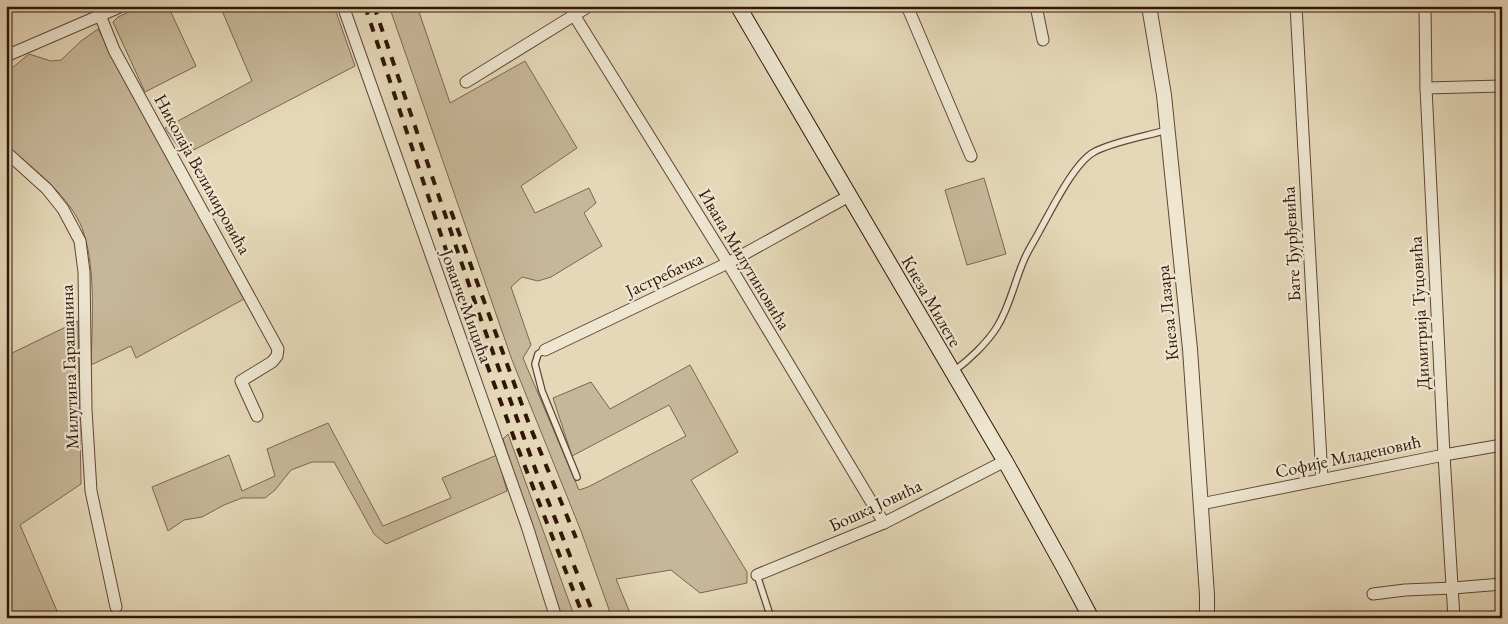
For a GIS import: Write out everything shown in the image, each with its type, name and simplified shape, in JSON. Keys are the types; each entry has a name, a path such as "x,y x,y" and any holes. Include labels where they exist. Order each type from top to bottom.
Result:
{"main road":[{"name":"Кнеза Милете","path":"738,6 1004,460 1090,618"}],"street":[{"path":"6,56 99,11 122,6"},
{"name":"Јованче Мицића","path":"343,6 527,526 556,618"},
{"path":"466,82 589,6"},
{"path":"907,6 971,156"},
{"path":"1036,6 1043,40"},
{"name":"Кнеза Лазара","path":"1149,6 1164,95 1190,349 1207,618"},
{"name":"Бате Ђурђевића","path":"1296,6 1322,480"},
{"name":"Димитрија Туцовића","path":"1425,6 1426,88 1454,618"},
{"name":"Николаја Велимировића","path":"99,11 114,50 278,349 277,356 272,362 241,380 257,416"},
{"name":"Ивана Милутиновића","path":"574,15 728,263 884,523"},
{"path":"1426,88 1502,86"},
{"name":"Милутина Гарашанина","path":"6,152 47,189 63,209 80,241 84,272 86,410 91,491 116,607"},
{"name":"Јастребачка","path":"545,350 728,263 849,196"},
{"name":"Софије Младеновић","path":"1201,504 1502,445"},
{"name":"Бошка Јовића","path":"757,575 884,523 1004,460"},
{"path":"1373,594 1405,590 1502,584"}],"lane":[{"path":"953,373 968,361 996,329 1013,293 1024,260 1064,188 1084,160 1094,152 1108,146 1167,130"},
{"path":"545,350 538,354 535,364 542,391 577,477"},
{"path":"757,575 771,618"}],"shaded area":[{"path":"142,6 168,6 196,66 145,92 113,22 118,17"},
{"path":"220,6 334,6 355,66 184,155 165,128 252,81"},
{"path":"389,6 417,6 450,103 525,61 577,148 521,186 535,213 589,188 596,203 584,213 602,246 551,277 538,281 522,277 511,287 531,345 523,358 579,490 686,436 669,405 572,456 553,398 591,382 610,409 690,365 738,452 691,480 747,572 747,583 700,593 671,570 616,579 632,618 612,618 581,531 512,360"},
{"path":"98,29 244,299 136,358 131,346 91,365 92,281 84,234 77,217 62,196 6,145 6,71 29,54 51,61 61,60 81,41"},
{"path":"984,178 1006,254 967,265 945,190"},
{"path":"78,321 81,484 20,525 60,618 16,618 6,603 6,356"},
{"path":"328,423 383,526 451,498 442,478 497,455 507,491 386,544 374,534 334,462 312,462 291,470 275,490 265,498 242,498 202,517 184,520 168,531 152,487 229,455 242,491 275,476 267,449"},
{"path":"508,434 575,618 561,618 503,439"}],"railway":[{"path":"365,6 458,286 517,446 584,618"},
{"path":"374,6 479,314 536,471 595,618"},
{"path":"451,211 529,424 576,538"}]}
